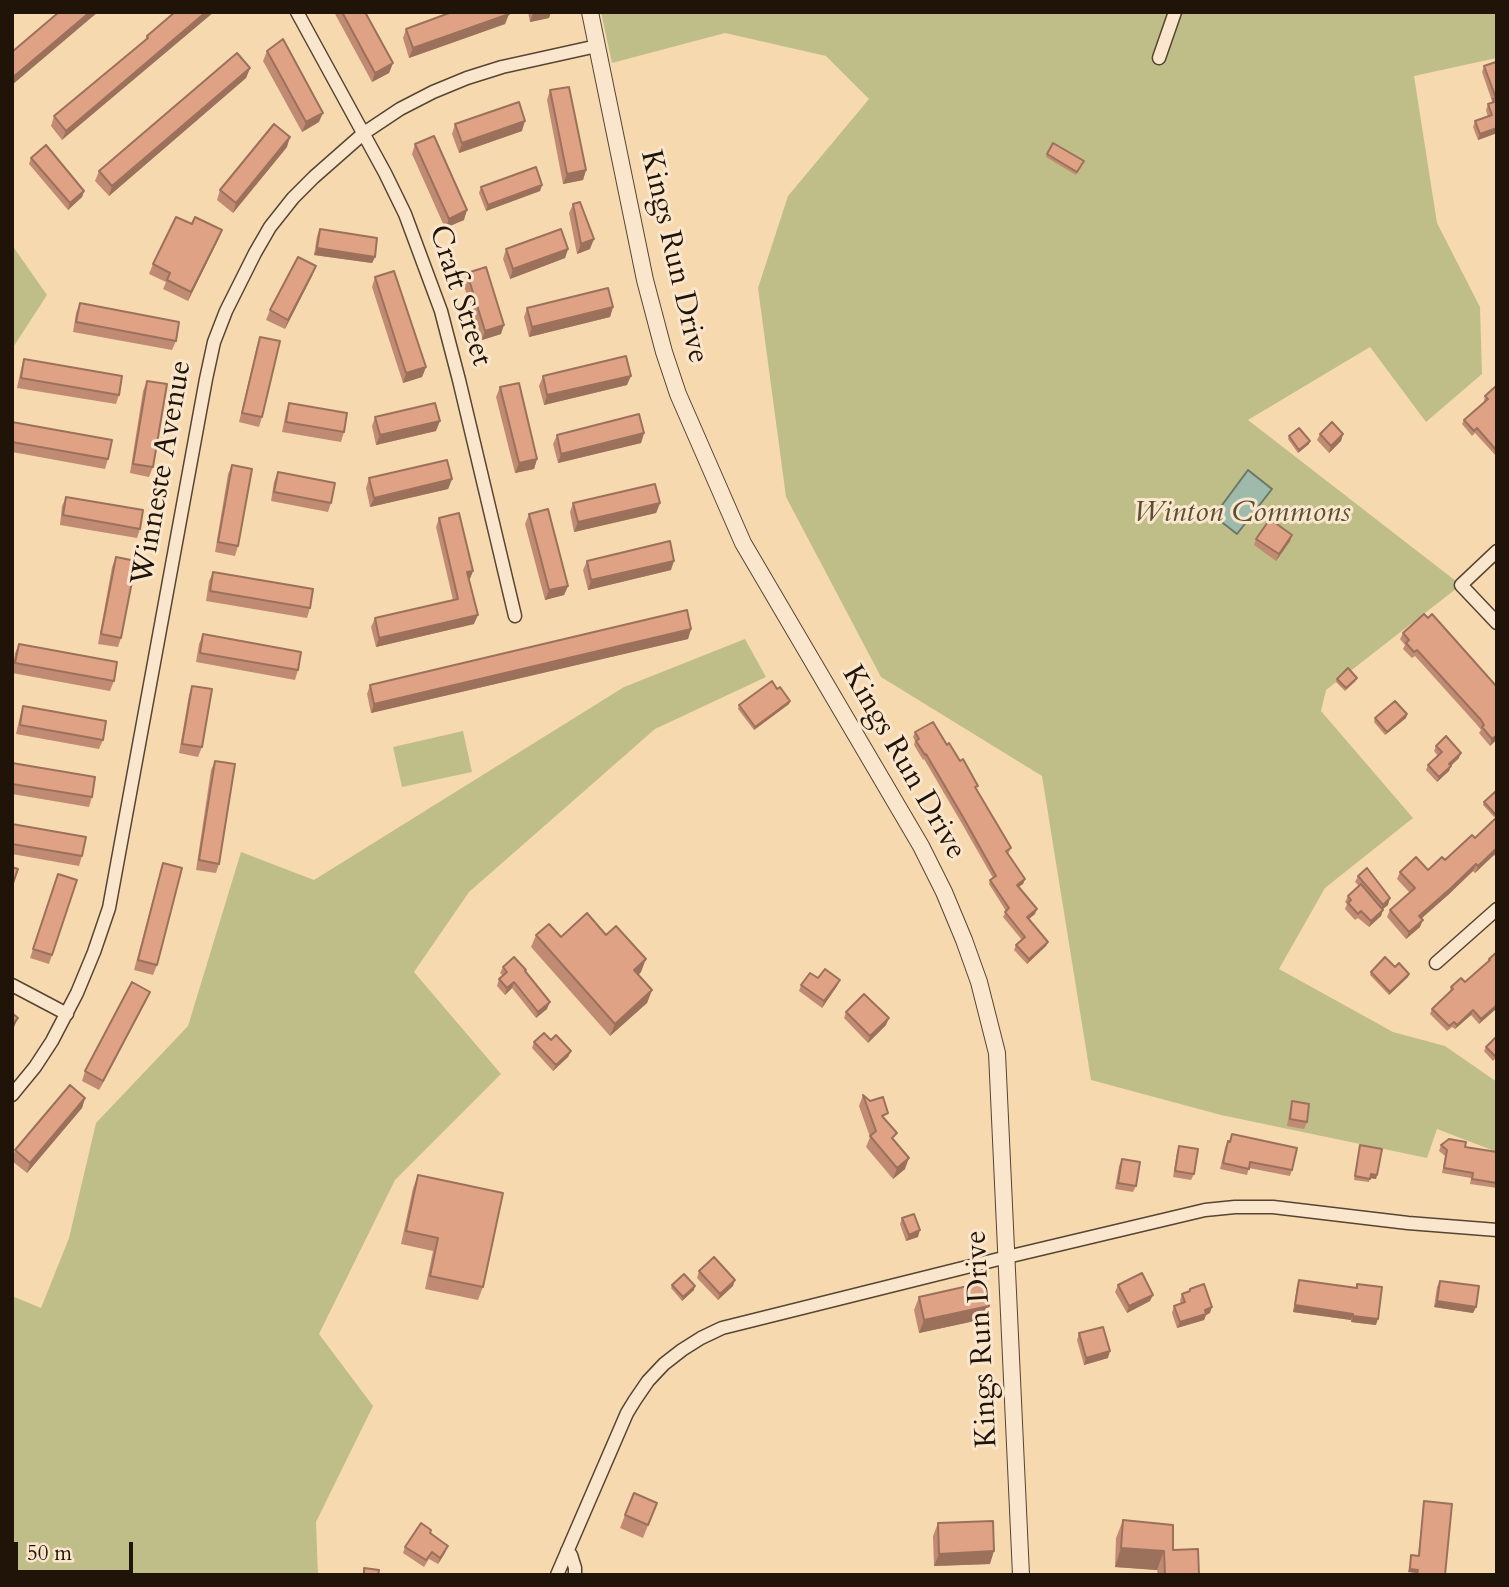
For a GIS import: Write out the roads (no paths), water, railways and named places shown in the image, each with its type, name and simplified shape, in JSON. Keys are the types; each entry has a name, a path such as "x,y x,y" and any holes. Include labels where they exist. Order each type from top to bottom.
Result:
{"street":[{"name":"Craft Street","path":"298,12 405,214 441,311 515,617"},
{"name":"Kings Run Drive","path":"590,12 645,280 677,394 743,543 933,869 979,982 998,1054 1021,1575"},
{"path":"1159,58 1175,12"},
{"name":"Winneste Avenue","path":"12,1096 36,1067 67,1014 94,952 109,908 214,342 255,253 270,227 314,177 364,133 400,109 467,78 502,67 597,47"},
{"path":"1497,551 1461,584 1497,623"},
{"path":"1436,963 1497,909"},
{"path":"12,985 67,1014"},
{"path":"556,1575 631,1406 664,1364 681,1350 722,1328 1205,1210 1273,1207 1408,1223 1497,1230"},
{"path":"567,1551 571,1555 575,1575"}],"park label":[{"name":"Winton Commons","path":"1242,514"}]}
